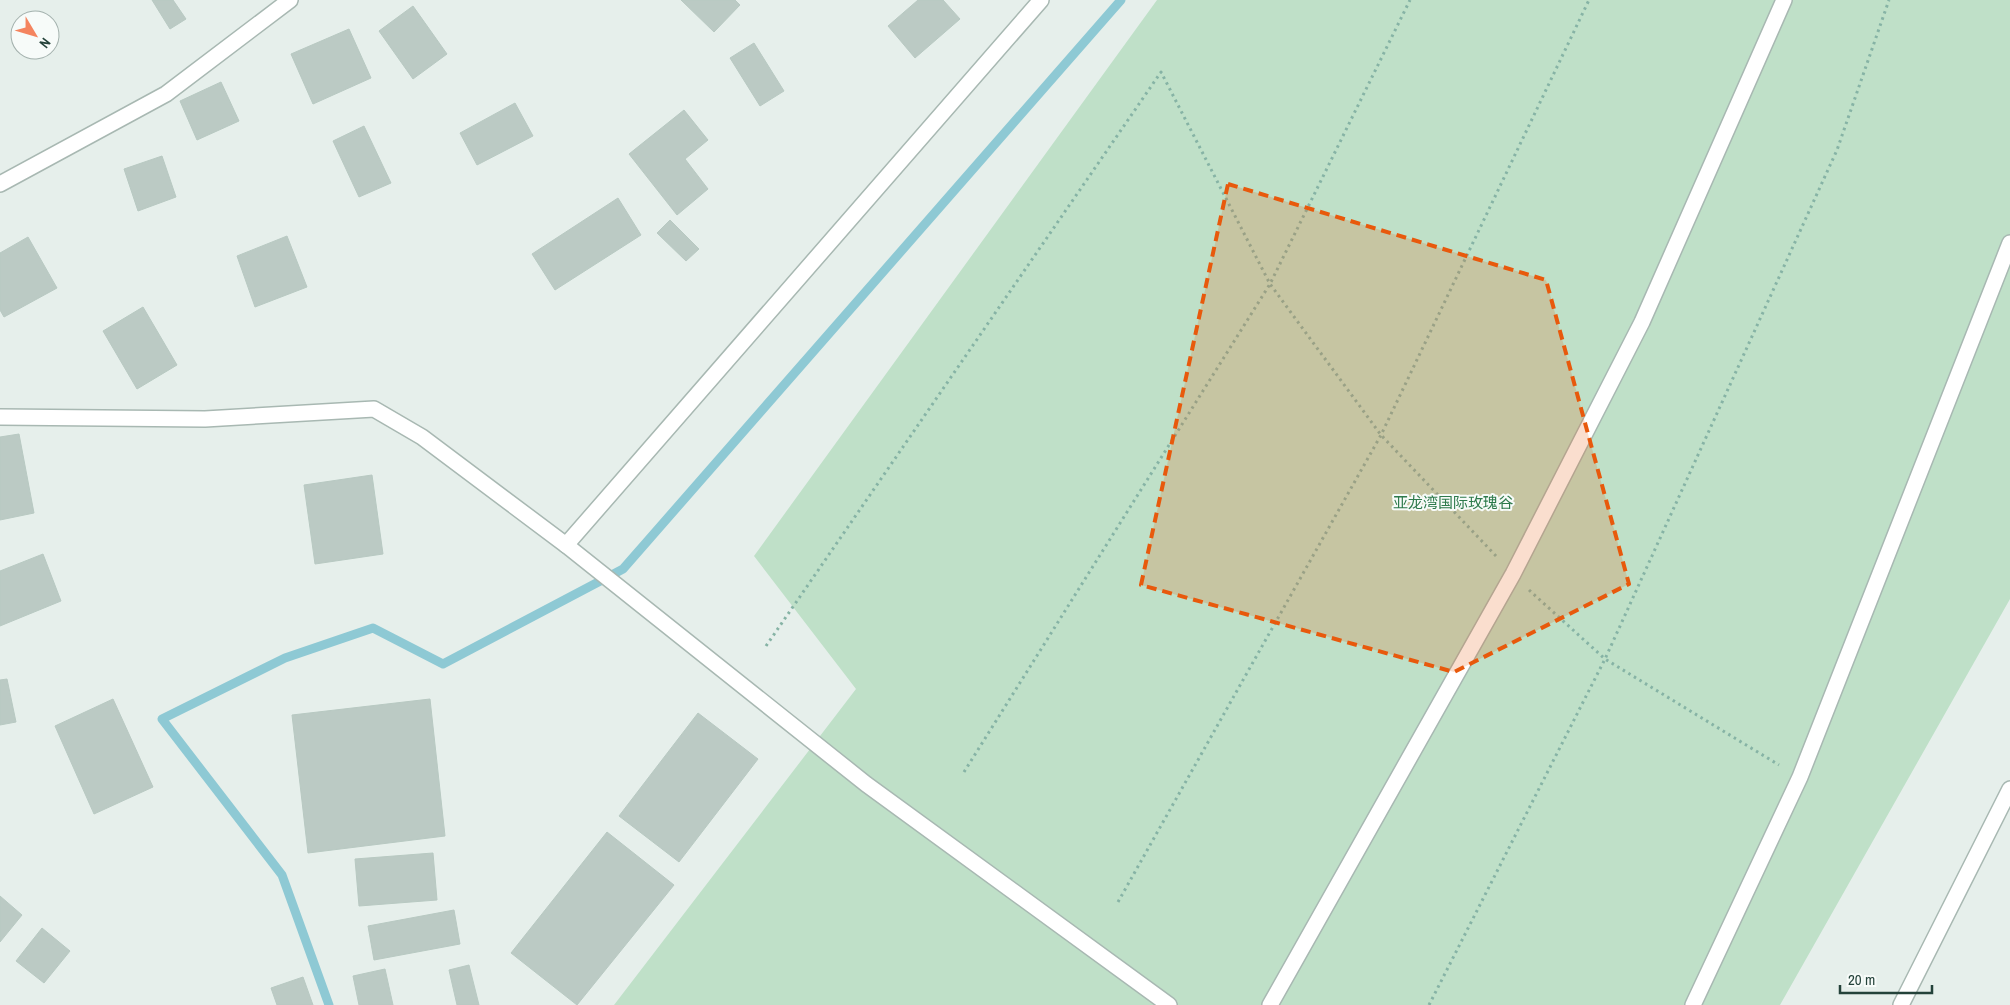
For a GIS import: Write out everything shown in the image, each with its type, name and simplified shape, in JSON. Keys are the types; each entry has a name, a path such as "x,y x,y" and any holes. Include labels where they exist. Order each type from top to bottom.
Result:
{"street":[{"path":"0,184 166,94 290,0"},
{"path":"566,545 1041,0"},
{"path":"1270,1005 1513,574 1642,322 1784,0"},
{"path":"1693,1005 1800,777 2010,243"},
{"path":"0,417 204,419 374,409 422,437 566,545 866,784 1169,1005"},
{"path":"1901,1005 2010,789"}],"path":[{"path":"964,772 1270,284 1410,0"},
{"path":"1118,902 1381,435 1589,0"},
{"path":"1430,1005 1605,659 1838,150 1890,0"},
{"path":"766,646 1161,72 1270,284 1381,435 1513,574 1605,659 1800,777"}],"highlighted area":[{"path":"1228,184 1546,280 1629,584 1454,672 1141,585"}],"green space":[{"name":"亚龙湾国际玫瑰谷","path":"1157,0 2010,0 2010,599 1780,1005 614,1005 856,689 754,556"}],"building":[{"path":"152,0 173,0 186,19 170,29"},
{"path":"681,0 735,0 740,5 714,32"},
{"path":"918,0 943,0 960,19 915,58 888,26"},
{"path":"413,6 447,54 413,79 379,31"},
{"path":"349,29 371,78 313,104 291,54"},
{"path":"754,43 784,91 760,106 730,58"},
{"path":"221,82 239,121 197,140 180,101"},
{"path":"515,103 533,136 477,165 460,133"},
{"path":"684,110 708,140 685,159 708,189 677,215 629,154"},
{"path":"364,126 391,183 359,197 333,141"},
{"path":"162,156 176,197 138,211 124,169"},
{"path":"618,198 641,235 555,290 532,254"},
{"path":"670,220 699,249 686,261 657,233"},
{"path":"287,236 307,287 255,307 237,256"},
{"path":"28,237 57,288 4,317 0,310 0,253"},
{"path":"143,307 177,365 137,389 103,331"},
{"path":"19,434 34,513 0,520 0,437"},
{"path":"372,475 383,554 315,564 304,485"},
{"path":"43,554 61,601 0,626 0,571"},
{"path":"7,679 16,722 0,725 0,680"},
{"path":"113,699 153,787 94,814 55,726"},
{"path":"430,699 445,836 308,853 292,715"},
{"path":"698,713 758,759 679,862 619,816"},
{"path":"607,832 674,885 577,1005 511,953"},
{"path":"433,853 437,900 359,906 355,859"},
{"path":"0,896 22,915 0,942"},
{"path":"454,910 460,944 374,960 368,926"},
{"path":"42,928 70,951 44,983 16,961"},
{"path":"469,965 479,1005 457,1005 449,970"},
{"path":"385,969 393,1005 359,1005 353,976"},
{"path":"303,977 313,1005 277,1005 271,988"}],"waterway":[{"path":"329,1005 282,875 162,719 285,658 373,628 443,664 623,569 1121,0"}]}
